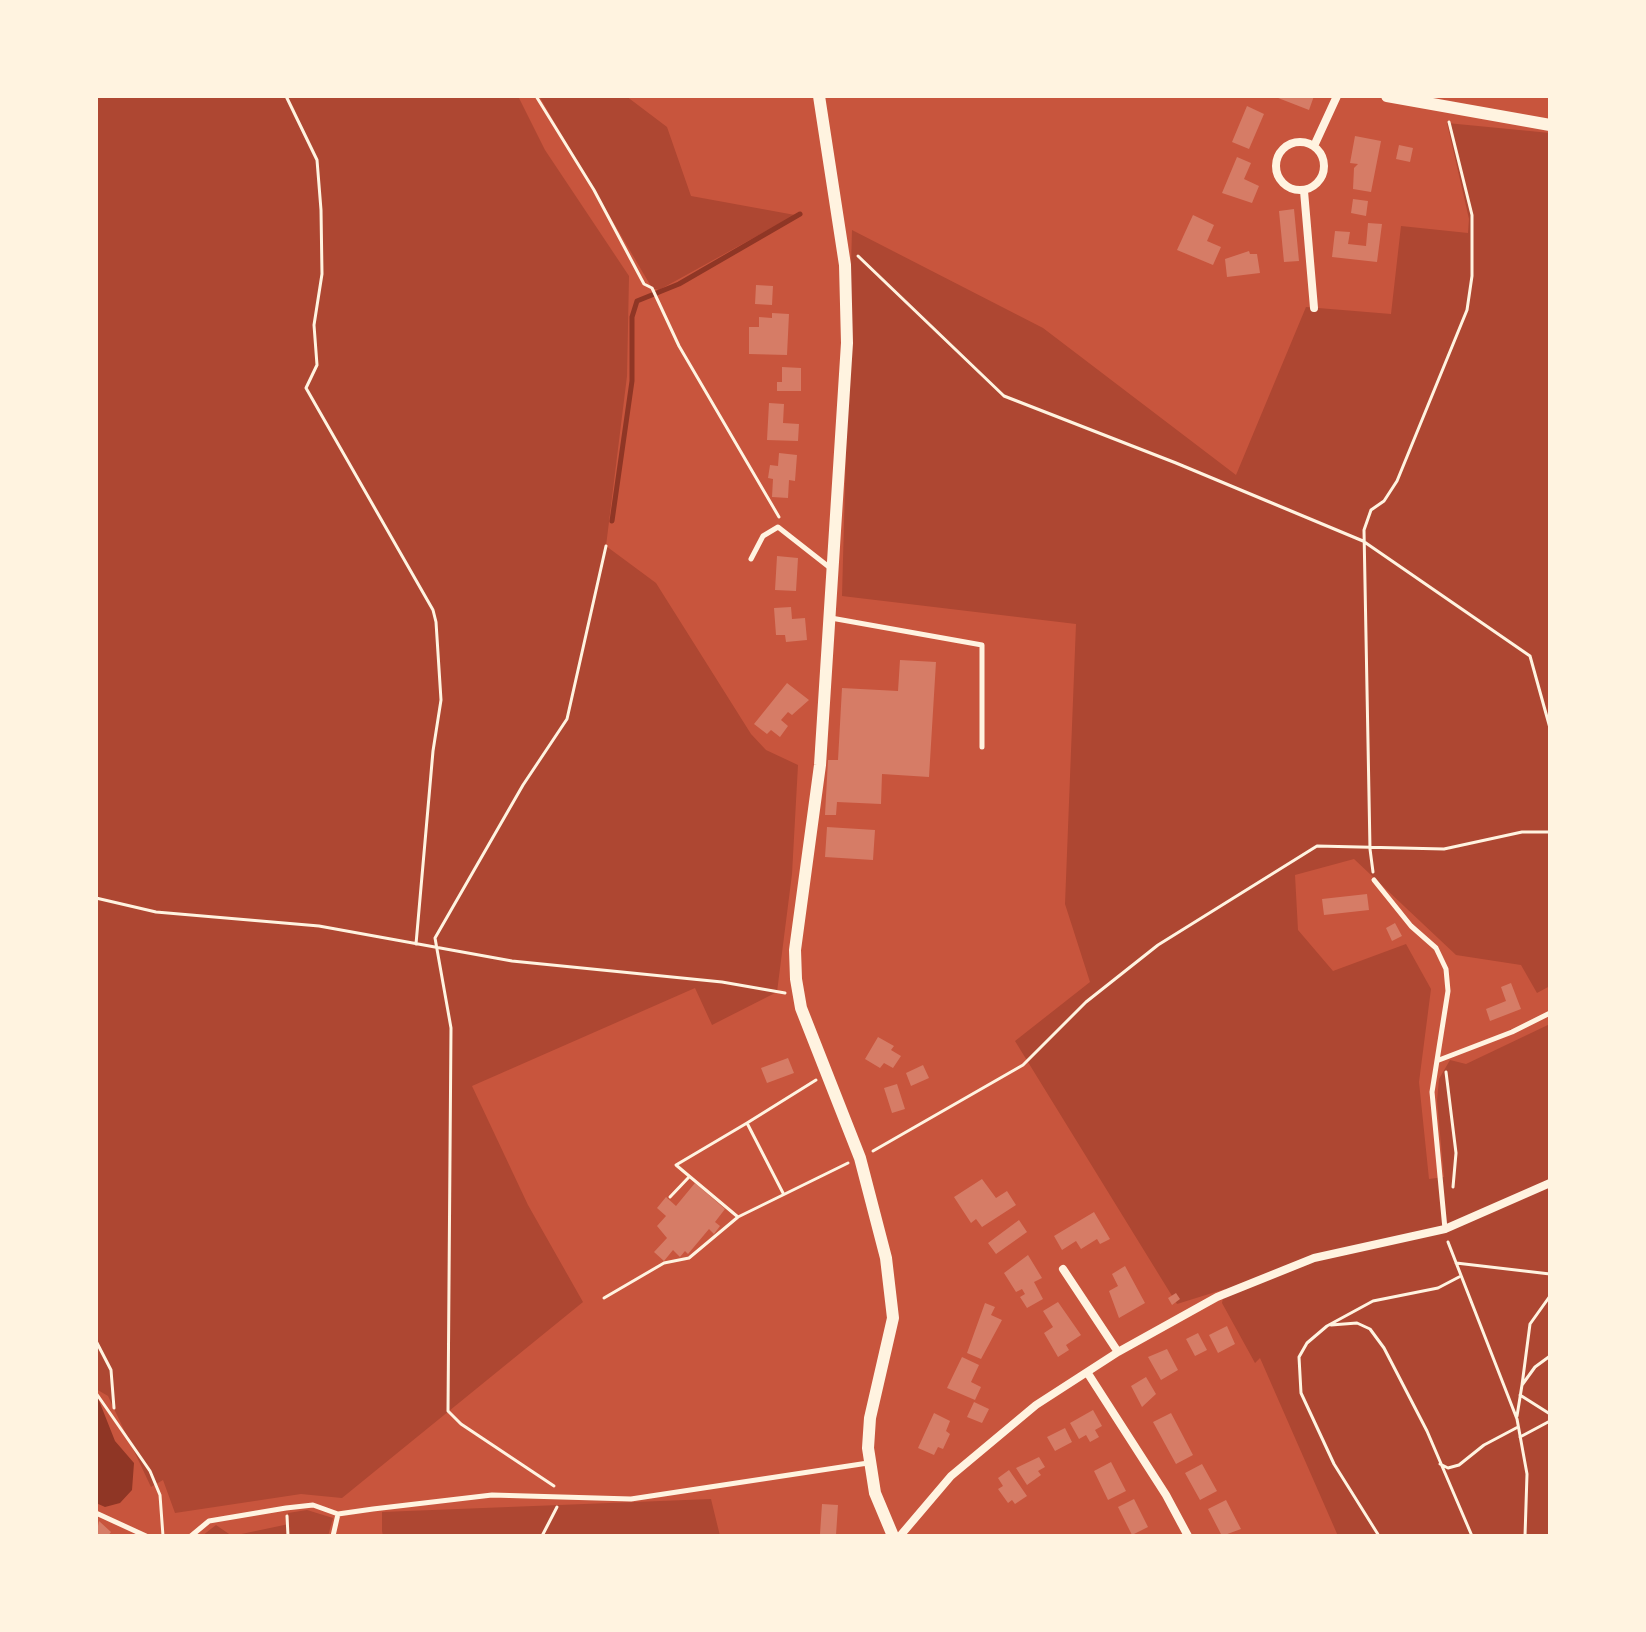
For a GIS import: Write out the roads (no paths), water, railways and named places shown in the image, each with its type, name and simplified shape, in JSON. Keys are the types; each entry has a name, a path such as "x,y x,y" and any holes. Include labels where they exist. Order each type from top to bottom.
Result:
{"street":[{"path":"819,96 845,265 847,343 820,765 795,950 799,996 860,1158 882,1237 893,1303 891,1333 870,1418 869,1463 875,1493 893,1536"},
{"path":"1314,146 1337,96"},
{"path":"1387,96 1550,125"},
{"path":"1301,142 1314,146 1324,162 1323,174 1316,185 1304,191 1292,189 1281,182 1276,163 1288,145 1301,142"},
{"path":"1304,191 1314,308"},
{"path":"900,1536 951,1476 1036,1405 1118,1352 1217,1297 1314,1258 1445,1229 1550,1183"},
{"path":"1063,1269 1118,1352"},
{"path":"1087,1372 1166,1495 1188,1536"}],"lane":[{"path":"751,559 767,532 778,527 833,570"},
{"path":"830,617 982,645 982,747"},
{"path":"1374,880 1411,926 1436,948 1446,969 1448,991 1442,1059 1432,1092 1445,1229"},
{"path":"1442,1059 1550,1013"},
{"path":"191,1536 209,1521 313,1505 338,1514 492,1495 631,1499 869,1463"},
{"path":"96,1513 146,1536"},
{"path":"333,1536 338,1514"}],"waterway":[{"path":"612,521 632,381 632,317 637,301 679,284 800,214"}]}
